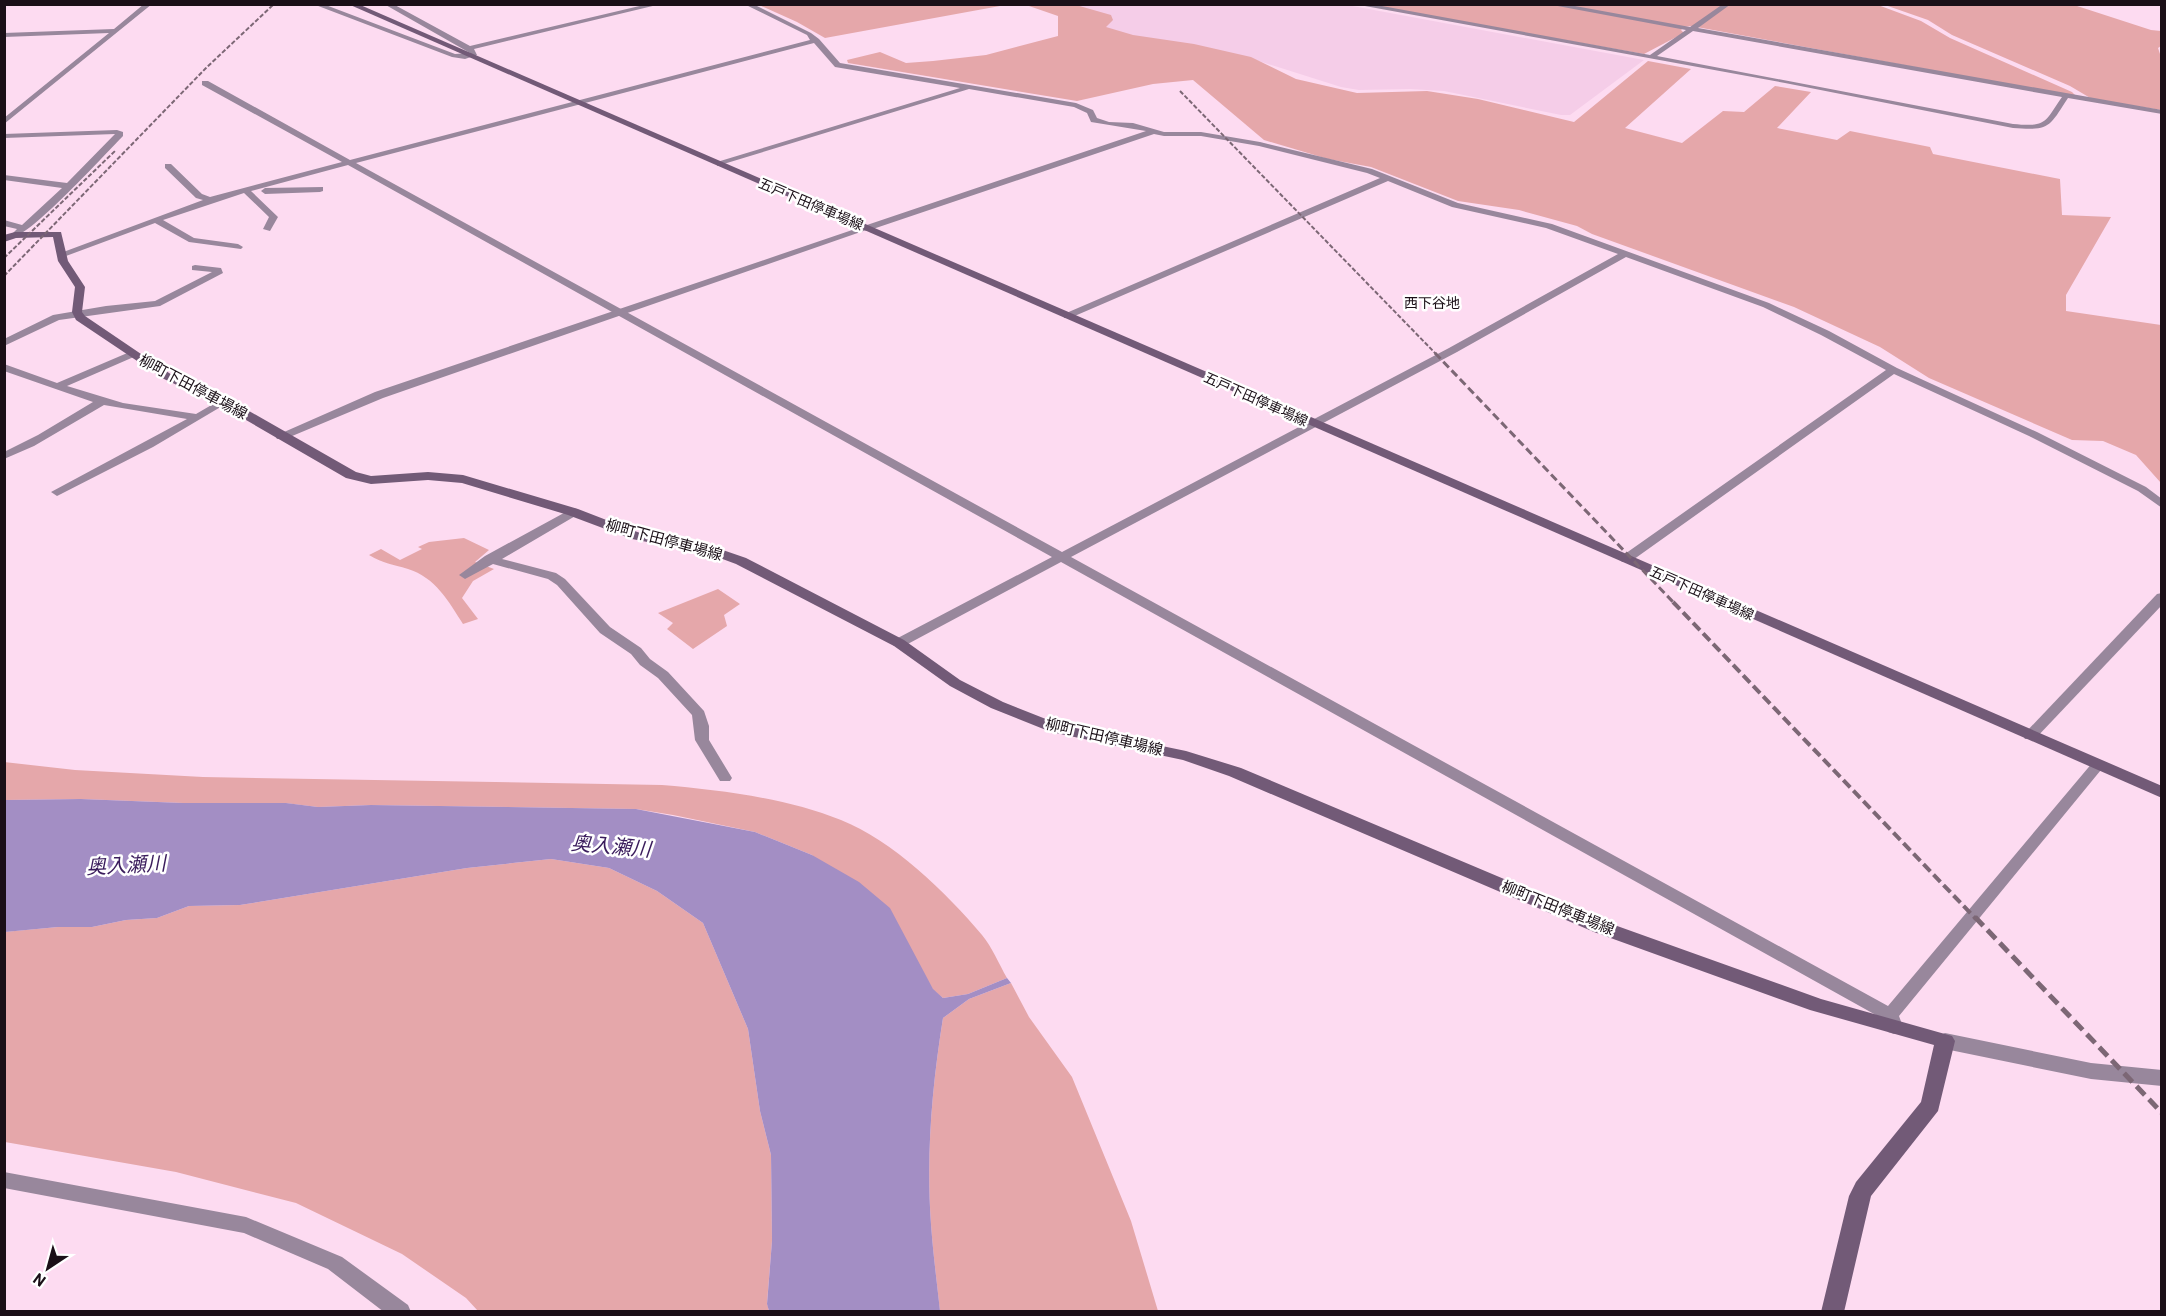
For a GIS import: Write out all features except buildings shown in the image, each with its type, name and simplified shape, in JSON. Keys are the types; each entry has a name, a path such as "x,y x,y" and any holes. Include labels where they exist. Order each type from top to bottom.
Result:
{"main road":[{"name":"五戸下田停車場線","path":"351,4 470,52 579,103 2162,793"},
{"path":"14,234 57,234 63,261 80,287 77,313"},
{"name":"柳町下田停車場線","path":"77,313 132,354 168,377 224,402 351,475 363,479 428,476 463,479 573,512 637,536 712,550 741,561 898,643 955,683 997,705 1057,729 1186,756 1235,772 1600,927 1817,1005 1892,1021 1945,1041"},
{"path":"1832,1311 1860,1196 1931,1105 1945,1041"}],"street":[{"path":"4,122 149,4"},
{"path":"316,4 454,56 658,4"},
{"path":"387,4 470,52"},
{"path":"747,4 809,34 838,65 1076,105 1090,112 1094,120 1133,125 1151,132 1201,134 1260,144 1369,171 1440,201 1534,221 1766,305 1825,333 1893,370 2033,434 2142,489 2162,505"},
{"path":"1357,4 2025,127 2047,124 2054,117 2065,97"},
{"path":"1550,4 2065,97 2162,112"},
{"path":"1651,57 1728,4"},
{"path":"4,35 115,31"},
{"path":"63,254 104,237 211,200 817,40"},
{"path":"205,83 1064,556 1892,1021 2098,765"},
{"path":"720,164 968,88"},
{"path":"280,436 372,398 1151,132"},
{"path":"4,135 120,133 69,186 14,234 4,223"},
{"path":"168,166 199,196 211,200"},
{"path":"4,177 69,186"},
{"path":"1067,316 1388,178"},
{"path":"248,191 320,189"},
{"path":"248,191 274,217 267,229"},
{"path":"156,220 192,240 238,246"},
{"path":"898,643 1454,350 1625,254"},
{"path":"4,343 48,320 77,313 157,304 218,273 218,270 213,268 195,268"},
{"path":"57,387 132,354"},
{"path":"4,367 103,401 195,417"},
{"path":"1626,559 1893,370"},
{"path":"4,456 34,443 103,401"},
{"path":"57,492 158,440 224,402"},
{"path":"465,574 573,512"},
{"path":"489,559 552,576 561,582 605,630 636,651 645,662 663,675 699,714 702,740 725,778"},
{"path":"2030,736 2162,597"},
{"path":"1945,1041 2091,1071 2162,1078"},
{"path":"4,1180 246,1225 335,1263 401,1311"}],"shaded area":[{"path":"1072,4 1347,5 1644,60 1570,115 1561,115 1444,91 1359,90 1341,87 1246,57 1111,36"},
{"path":"759,5 1076,5 1111,15 1113,20 1106,27 1133,35 1194,44 1251,57 1296,79 1357,93 1427,91 1478,99 1574,122 1648,61 1691,69 1625,128 1682,143 1723,111 1744,112 1775,86 1811,92 1777,128 1837,140 1850,131 1930,147 1933,154 2060,179 2062,215 2111,217 2066,295 2066,311 2161,325 2161,483 2136,455 2103,441 2072,440 1929,378 1880,347 1794,307 1592,234 1577,226 1519,210 1458,201 1371,167 1328,159 1264,140 1193,80 1153,84 1077,101 848,63 847,60 880,52 906,63 986,55 1058,36 1058,16 1029,6 1000,6 825,38"},
{"path":"1365,5 1878,5 1921,21 1950,38 2072,92 2077,97 1691,26 1684,27 1681,30 1684,33 1644,54"},
{"path":"1885,5 2074,5 2151,30 2161,31 2161,46 2158,48 2161,57 2161,110 2092,99 2070,86 1952,35 1928,20"},
{"path":"464,538 489,550 475,562 494,569 473,581 462,598 478,619 463,624 440,591 426,578 369,555 381,549 400,560 422,549 418,547 429,542"},
{"path":"718,589 740,604 724,615 727,626 693,649 667,629 673,623 658,613"},
{"path":"4,762 75,770 203,777 662,785 730,792 776,801 841,820 880,840 899,854 935,885 982,935 1007,978 968,994 943,998 933,990 917,961 812,855 755,832 636,809 371,805 318,807 285,803 183,803 81,799 5,800"},
{"path":"551,859 609,868 657,891 703,923 748,1029 760,1111 771,1155 772,1241 767,1303 769,1311 478,1311 466,1298 402,1254 296,1203 176,1172 5,1142 4,932 58,927 92,927 126,920 157,918 189,906 240,905 467,868"},
{"path":"1011,983 1029,1017 1072,1077 1131,1221 1158,1311 940,1312 932,1235 929,1172 933,1095 943,1018 969,999"}],"water":[{"name":"奥入瀬川","path":"81,799 183,803 286,803 318,807 371,805 636,809 755,832 812,855 859,882 890,908 933,989 943,998 968,994 1007,978 1011,983 969,999 943,1018 933,1095 929,1172 932,1235 940,1311 769,1311 767,1304 772,1241 771,1155 760,1111 748,1029 703,923 657,891 609,868 551,859 467,868 240,905 189,906 157,918 126,920 92,927 58,927 5,932 5,800"}],"railway":[{"path":"4,276 206,68 274,4"},
{"path":"1180,91 1436,354"},
{"path":"4,258 115,151"},
{"path":"1435,353 1675,604"},
{"path":"1673,602 1976,919"},
{"path":"1975,917 2162,1113"}],"district":[{"name":"西下谷地","path":"1432,303"}]}
